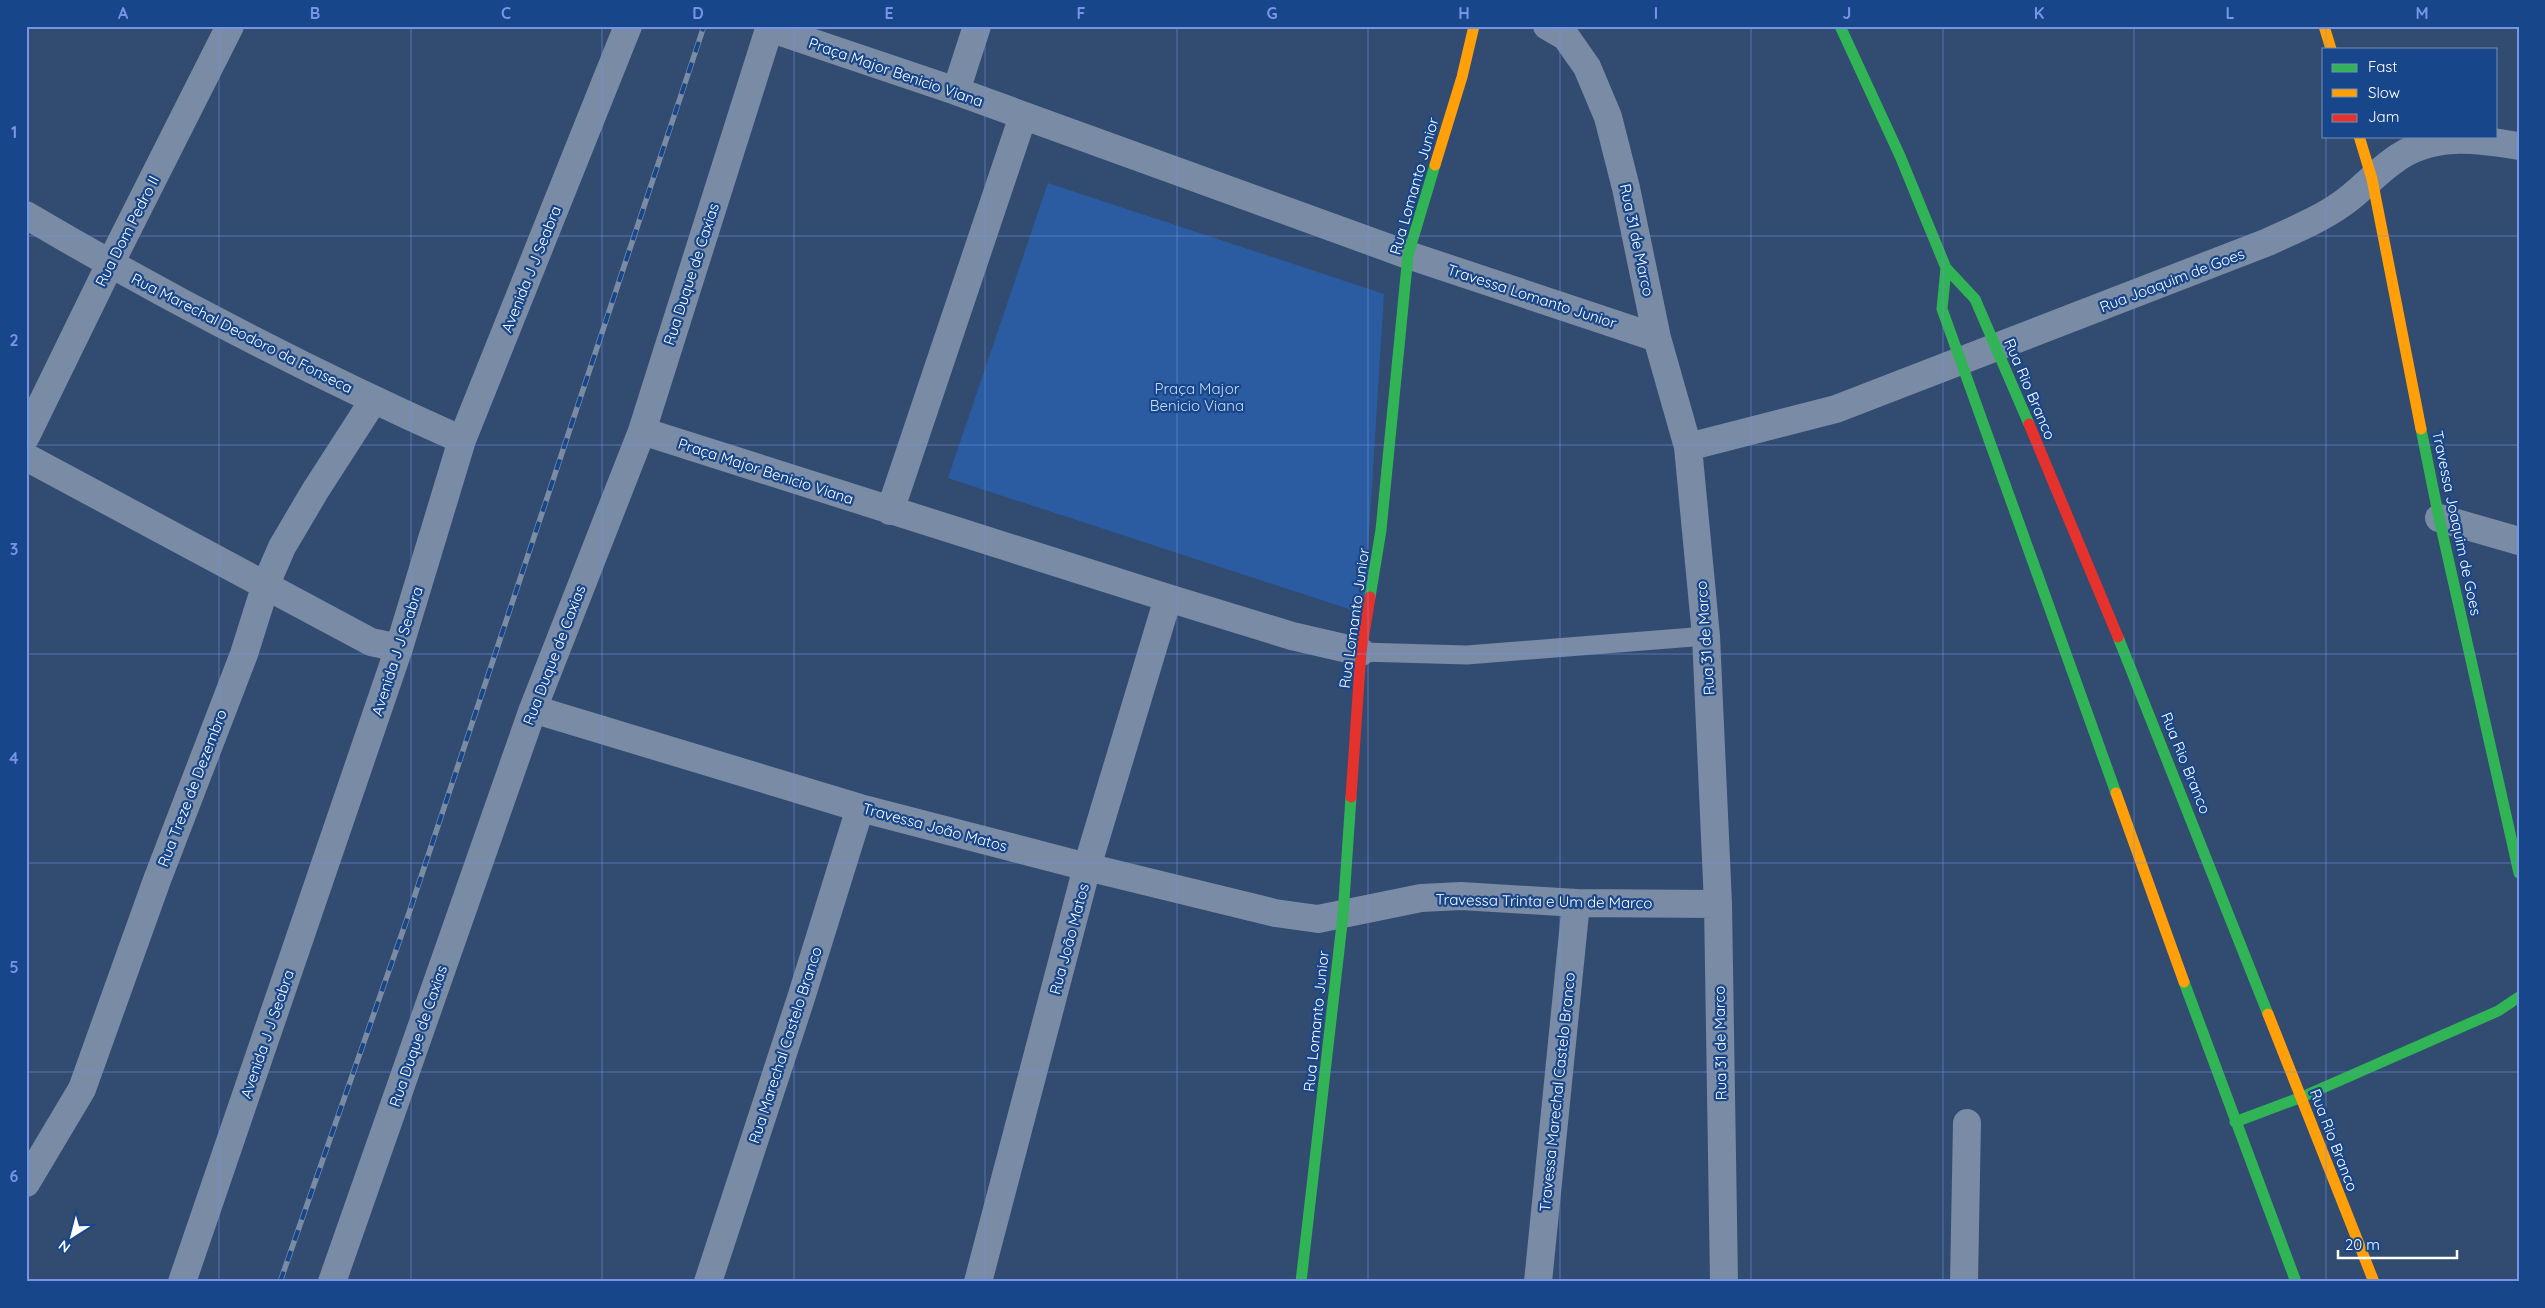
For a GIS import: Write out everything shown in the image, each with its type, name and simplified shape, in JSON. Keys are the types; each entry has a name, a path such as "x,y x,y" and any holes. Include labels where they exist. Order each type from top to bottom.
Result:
{"main road":[{"name":"Rua Lomanto Junior","path":"1301,1282 1343,915 1361,652 1381,530 1408,255 1462,77 1474,26"},
{"name":"Rua Rio Branco","path":"1840,26 1900,156 1946,268 1975,298 2165,751 2374,1282"},
{"path":"2324,26 2332,48"},
{"name":"Travessa Joaquim de Goes","path":"2360,138 2372,179 2439,518 2519,872"},
{"name":"Rua Rio Branco","path":"1946,268 1942,309 2235,1122 2296,1282"},
{"path":"2235,1122 2302,1097 2498,1011 2519,997"}],"street":[{"name":"Rua Dom Pedro II","path":"26,436 230,26"},
{"name":"Avenida J J Seabra","path":"182,1282 399,648 462,440 628,26"},
{"path":"956,91 977,26"},
{"name":"Rua 31 de Marco","path":"1547,26 1566,37 1587,67 1608,117 1626,188 1657,338 1688,447 1706,636 1718,904 1724,1282"},
{"name":"Praça Major Benicio Viana","path":"770,27 956,91 1408,255"},
{"name":"Rua Duque de Caxias","path":"332,1282 532,709 642,431 770,27"},
{"path":"890,511 1023,116"},
{"name":"Rua Joaquim de Goes","path":"1688,447 1836,408 1996,349 2268,242 2321,217 2343,203 2394,160 2418,146 2444,140 2480,139 2519,146"},
{"name":"Rua Marechal Deodoro da Fonseca","path":"26,215 110,264 373,400 462,440"},
{"name":"Travessa Lomanto Junior","path":"1408,255 1657,338"},
{"name":"Rua Treze de Dezembro","path":"26,1183 82,1089 157,880 244,654 266,584 282,547 373,400"},
{"name":"Praça Major Benicio Viana","path":"642,431 1168,598 1292,636 1361,652"},
{"path":"26,457 371,642 399,648"},
{"path":"2439,518 2519,541"},
{"name":"Rua João Matos","path":"978,1282 1088,867 1168,598"},
{"name":"Travessa João Matos","path":"532,709 860,808 1088,867 1274,913 1318,919 1343,915"},
{"name":"Rua Marechal Castelo Branco","path":"708,1282 798,1007 860,808"},
{"name":"Travessa Trinta e Um de Marco","path":"1343,915 1420,898 1461,896 1576,903 1718,904"},
{"name":"Travessa Marechal Castelo Branco","path":"1538,1282 1576,903"},
{"path":"1964,1282 1967,1123"}],"lane":[{"path":"1361,652 1467,655 1706,636"}],"green space":[{"name":"Praça Major Benicio Viana","path":"1048,183 1384,294 1364,614 948,478"}],"railway":[{"path":"280,1282 407,919 704,26"}],"traffic: fast":[{"path":"1840,26 1900,156 1946,268 1975,299 2029,424"},
{"path":"1370,597 1381,530 1408,255 1435,165"},
{"path":"1946,268 1942,309 2116,793"},
{"path":"2421,429 2439,518 2519,873"},
{"path":"2118,637 2268,1014"},
{"path":"1301,1282 1343,915 1351,797"},
{"path":"2184,982 2296,1282"},
{"path":"2235,1122 2302,1097 2498,1011 2519,997"}],"traffic: slow":[{"path":"1435,165 1462,77 1474,26"},
{"path":"2324,26 2331,48"},
{"path":"2360,138 2372,179 2421,429"},
{"path":"2116,793 2184,982"},
{"path":"2268,1014 2374,1282"}],"traffic: jam":[{"path":"2029,424 2118,637"},
{"path":"1351,797 1361,652 1370,597"}]}
